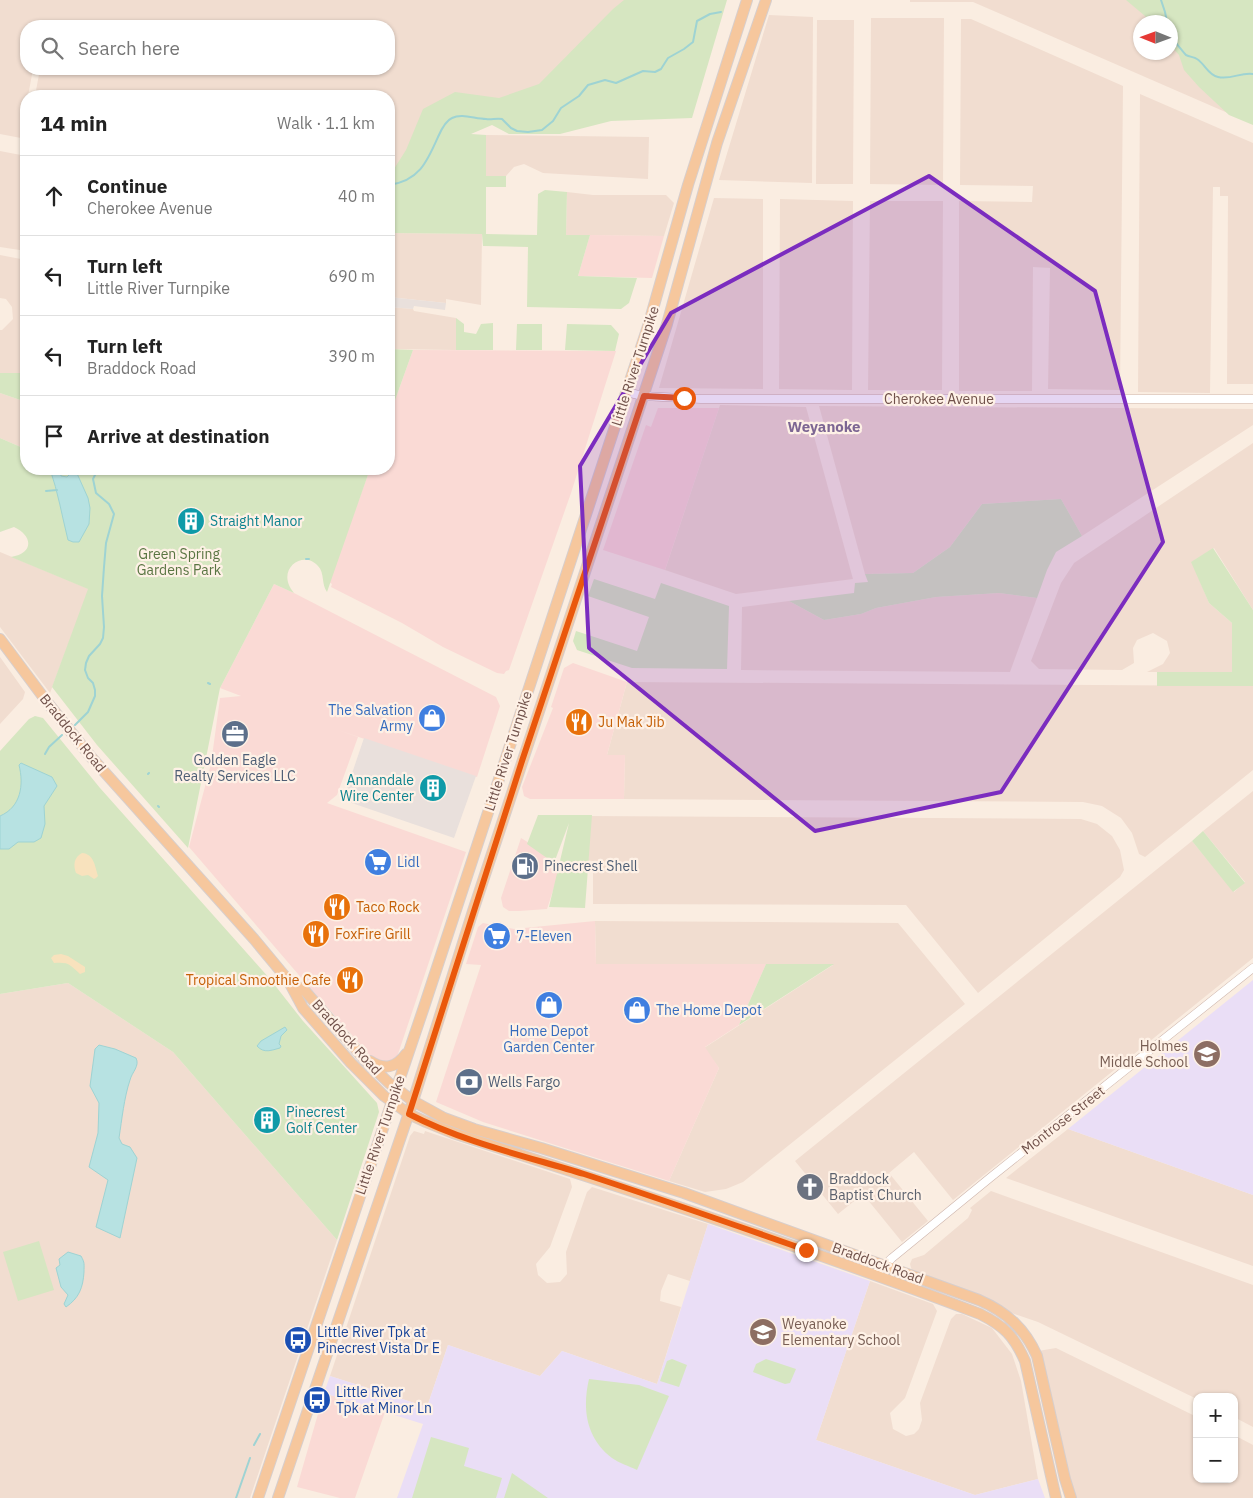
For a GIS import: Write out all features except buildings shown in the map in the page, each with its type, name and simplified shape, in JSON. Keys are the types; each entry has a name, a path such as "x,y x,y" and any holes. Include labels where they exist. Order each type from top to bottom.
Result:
{"main road":[{"name":"Little River Turnpike","path":"258,1498 410,1046 626,392 659,290 688,186 747,0"},
{"name":"Little River Turnpike","path":"278,1498 409,1114 522,761 668,324 717,143 766,0"},
{"name":"Braddock Road","path":"0,639 91,757 254,939 288,980 308,1014 351,1063 391,1101 409,1114 454,1133 700,1213 980,1314 1001,1326 1017,1343 1025,1361 1056,1498"},
{"name":"Braddock Road","path":"288,980 305,990 361,1055 396,1088 413,1101 458,1124 684,1193 884,1265 992,1306 1005,1313 1021,1328 1032,1346 1041,1369 1065,1479 1072,1498"},
{"path":"361,1055 375,1065 392,1066 400,1062 410,1046"}],"street":[{"name":"Cherokee Avenue","path":"626,392 644,396 701,399 1253,399"},
{"name":"Montrose Street","path":"874,1275 991,1177 1253,968"}],"highlighted area":[{"path":"929,176 1095,291 1163,542 1001,792 815,831 589,648 580,466 671,313"}],"shaded area":[{"path":"0,0 656,0 679,54 468,121 395,180 395,90 36,90 39,75 395,75 395,20 20,20 20,75 32,75 29,90 20,90 20,138 0,134"},
{"path":"910,0 1253,0 1253,124 973,2 910,2"},
{"path":"769,15 813,17 812,183 719,180"},
{"path":"871,18 944,18 943,185 870,184"},
{"path":"961,19 971,19 1123,86 1120,390 1048,389 1050,268 1033,267 1032,391 959,391 959,201 1032,202 1033,186 960,185"},
{"path":"817,20 854,20 853,184 816,184"},
{"path":"1140,94 1253,143 1253,384 1227,384 1228,196 1220,196 1220,187 1213,187 1210,393 1138,392"},
{"path":"486,135 649,137 648,179 543,173 524,164 514,167 506,176 486,176"},
{"path":"0,151 20,155 20,250 0,247"},
{"path":"567,192 593,195 666,195 674,203 664,236 566,235"},
{"path":"714,198 763,199 763,389 659,388"},
{"path":"780,199 853,201 852,390 779,389"},
{"path":"870,201 943,201 942,390 868,390"},
{"path":"395,233 482,234 481,305 446,299 446,303 395,298"},
{"path":"590,235 664,236 652,278 578,276"},
{"path":"0,255 20,259 20,373 0,373 0,330 13,319 12,307 6,299 0,298"},
{"path":"395,298 446,303 445,310 414,306 413,309 395,308"},
{"path":"395,308 413,309 414,311 456,318 456,350 395,349"},
{"path":"413,350 616,351 571,493 509,670 504,674 497,673 443,647 402,623 331,587 332,584 329,582 368,475 395,475 395,400"},
{"path":"0,393 20,400 20,447 0,438"},
{"path":"720,405 806,407 853,579 736,594 665,570"},
{"path":"819,406 1253,409 1253,425 1082,536 1061,499 982,504 950,547 913,573 865,574"},
{"path":"658,408 719,408 665,570 603,550 646,425 651,427"},
{"path":"1253,443 1253,610 1214,548 1192,562 1209,603 1232,623 1232,672 1147,672 1163,664 1170,653 1167,641 1153,633 1137,640 1133,648 1134,663 1122,670 1039,669 1031,661 1061,583 1074,563"},
{"path":"0,552 89,589 50,693 0,627"},
{"path":"274,584 496,697 500,706 477,777 338,730 358,737 337,795 327,803 466,852 397,1057 392,1061 376,1062 189,847 211,764 220,698 241,696 220,688"},
{"path":"999,593 1037,598 1010,672 741,670 742,607 789,601 824,620 861,614 876,608 936,597"},
{"path":"0,657 25,692 23,699 0,724"},
{"path":"573,663 627,682 607,755 625,755 624,799 530,799 524,796 522,787 553,708 551,707 564,668"},
{"path":"627,682 1253,686 1253,770 1145,857 1139,854 1132,833 1121,818 1102,806 1083,802 624,799 625,755 607,755"},
{"path":"364,738 476,776 454,838 343,800"},
{"path":"1253,791 1253,958 953,1200 914,1152 889,1173 928,1221 902,1242 863,1194 838,1214 795,1161 1192,841 1234,892 1245,882 1203,831"},
{"path":"587,816 1081,819 1097,824 1112,836 1120,850 1124,870 1120,877 978,993 906,905 593,904 593,861 587,860"},
{"path":"521,838 562,863 547,909 509,911 503,907 501,898"},
{"path":"595,921 898,923 965,1004 743,1182 726,1189 705,1192 669,1181 719,1068 704,1048 833,965 596,964"},
{"path":"595,921 596,964 766,964 739,1025 705,1047 719,1068 669,1181 483,1122 436,1102 481,965 466,964 478,927 483,923 514,929"},
{"name":"Holmes Middle School","path":"1253,980 1253,1195 1068,1129"},
{"path":"68,983 173,1052 337,1240 250,1498 0,1498 0,994"},
{"path":"1068,1129 1253,1195 1253,1266 1006,1178"},
{"path":"414,1131 424,1134 425,1131 570,1179 572,1187 550,1247 536,1264 538,1275 547,1283 560,1282 567,1274 566,1252 587,1192 592,1187 708,1224 690,1281 668,1274 661,1291 660,1301 681,1307 657,1384 562,1351 540,1376 448,1345 427,1407 330,1376 410,1136"},
{"path":"991,1191 1253,1285 1253,1427 1238,1419 1238,1393 1193,1393 1193,1397 1038,1322 968,1298 912,1271 910,1264 912,1259 924,1255 968,1218 972,1210 970,1208"},
{"path":"708,1224 870,1281 816,1440 975,1495 1038,1479 1045,1498 397,1498 423,1424 324,1393 330,1376 427,1407 448,1345 540,1376 562,1351 657,1384"},
{"path":"870,1281 933,1304 937,1311 905,1398 890,1413 893,1429 906,1436 914,1434 919,1429 922,1420 920,1403 951,1319 956,1314 962,1314 992,1328 1012,1354 1021,1381 1038,1479 975,1495 816,1440"},
{"path":"1056,1348 1193,1415 1193,1483 1238,1483 1238,1437 1253,1445 1253,1498 1076,1498 1069,1482 1038,1351"},
{"path":"324,1393 385,1412 355,1498 340,1498 297,1487"}],"green space":[{"path":"624,0 727,0 692,118 611,121 560,134 509,134 492,125 471,134 486,135 486,176 506,176 506,187 486,187 486,234 537,235 538,194 545,190 567,192 566,235 590,235 578,276 637,278 629,303 621,309 527,307 528,247 483,246 482,234 395,233 395,167 406,150 423,109 455,92 499,98 539,84"},
{"path":"1126,0 1253,0 1253,125 1229,115 1184,70 1178,54 1178,15 1144,15"},
{"path":"456,318 464,324 464,332 476,334 481,324 493,323 493,350 456,350"},
{"path":"517,324 542,324 542,350 516,350"},
{"path":"567,324 611,325 619,334 615,351 565,350"},
{"path":"395,349 413,350 395,400"},
{"path":"0,373 20,373 20,400 0,393"},
{"name":"Green Spring Gardens Park","path":"0,438 20,447 20,475 368,475 327,592 322,572 312,561 299,561 293,564 287,576 294,593 274,584 220,688 188,848 97,745 52,687 88,589 11,557 24,552 28,544 27,539 25,535 14,527 0,532"},
{"path":"1061,499 1082,536 1056,552 1037,598 999,593 936,597 876,608 861,614 824,620 789,601 854,593 855,583 868,582 865,574 913,573 950,547 982,504"},
{"path":"1213,548 1253,610 1253,686 1157,686 1157,672 1232,672 1232,623 1209,603 1191,562"},
{"path":"594,579 655,599 661,583 729,606 727,669 632,668 577,650 573,641 576,631 637,651 649,617 588,596"},
{"path":"35,716 43,718 100,788 270,979 303,1021 377,1103 379,1112 337,1240 173,1052 68,983 0,994 0,751 29,719"},
{"path":"538,815 592,815 585,908 549,907 569,823 554,863 527,844"},
{"path":"1203,831 1245,883 1233,892 1192,841"},
{"path":"766,964 834,964 739,1025"},
{"path":"39,1241 54,1290 18,1301 3,1252"},
{"path":"672,1359 687,1365 679,1387 660,1381 667,1361"},
{"path":"766,1359 796,1369 790,1383 785,1384 753,1372 756,1364"},
{"path":"589,1379 639,1385 669,1396 637,1470 612,1458 603,1450 591,1432 586,1412"},
{"path":"431,1437 469,1448 464,1466 502,1478 496,1498 412,1498"},
{"path":"512,1473 548,1498 504,1498"}],"sand":[{"path":"82,853 92,858 98,876 96,878 76,873 75,862"},
{"path":"54,955 68,956 85,967 85,972 80,974 68,964 54,963 51,958"}],"water":[{"path":"52,475 67,477 69,475 78,475 88,498 90,508 89,524 79,542 68,540"},
{"path":"21,763 52,777 57,786 44,806 45,824 41,838 34,842 18,842 9,849 0,849 0,816 13,807 17,801 21,788 19,765"},
{"path":"285,1027 287,1030 281,1036 280,1048 265,1051 257,1046 261,1041"},
{"path":"99,1045 115,1049 136,1058 137,1061 126,1094 119,1138 122,1144 130,1147 137,1158 120,1238 96,1227 108,1180 89,1167 98,1133 99,1103 90,1086 95,1049"},
{"path":"68,1252 81,1256 84,1262 84,1272 80,1292 66,1307 64,1304 68,1295 61,1287 56,1268 60,1265 59,1259"}],"waterway":[{"path":"1161,0 1166,15"},
{"path":"395,184 408,179 421,169 447,121 452,118 464,116 502,119 517,131 542,130 553,121 561,108 579,96 588,85 605,80 616,83 643,71 655,72 661,69 668,58 693,42 697,21 710,14 721,12"},
{"path":"1178,46 1186,55 1197,59 1215,76 1227,78 1253,74"},
{"path":"75,725 88,712 95,696 93,683 88,678 85,670 89,656 103,638 102,596 106,543 114,514 109,504 96,493 93,479 95,475"},
{"path":"46,491 57,490"},
{"path":"45,754 49,747 62,735"},
{"path":"254,1445 260,1434"},
{"path":"236,1498 250,1458"}],"place":[{"name":"Straight Manor","path":"191,521"},
{"name":"The Salvation Army","path":"432,718"},
{"name":"Ju Mak Jib","path":"579,722"},
{"name":"Golden Eagle Realty Services LLC","path":"235,734"},
{"name":"Annandale Wire Center","path":"433,788"},
{"name":"Lidl","path":"378,862"},
{"name":"Pinecrest Shell","path":"525,866"},
{"name":"Taco Rock","path":"337,907"},
{"name":"FoxFire Grill","path":"316,934"},
{"name":"7-Eleven","path":"497,936"},
{"name":"Tropical Smoothie Cafe","path":"350,980"},
{"name":"Home Depot Garden Center","path":"549,1005"},
{"name":"The Home Depot","path":"637,1010"},
{"name":"Holmes Middle School","path":"1207,1054"},
{"name":"Wells Fargo","path":"469,1082"},
{"name":"Pinecrest Golf Center","path":"267,1120"},
{"name":"Braddock Baptist Church","path":"810,1187"},
{"name":"Weyanoke Elementary School","path":"763,1332"},
{"name":"Little River Tpk at Pinecrest Vista Dr E","path":"298,1340"},
{"name":"Little River Tpk at Minor Ln","path":"317,1400"}],"district":[{"name":"Weyanoke","path":"824,426"}],"route":[{"path":"684,398 644,396 522,761 409,1114 454,1133 616,1185 806,1250"}]}
